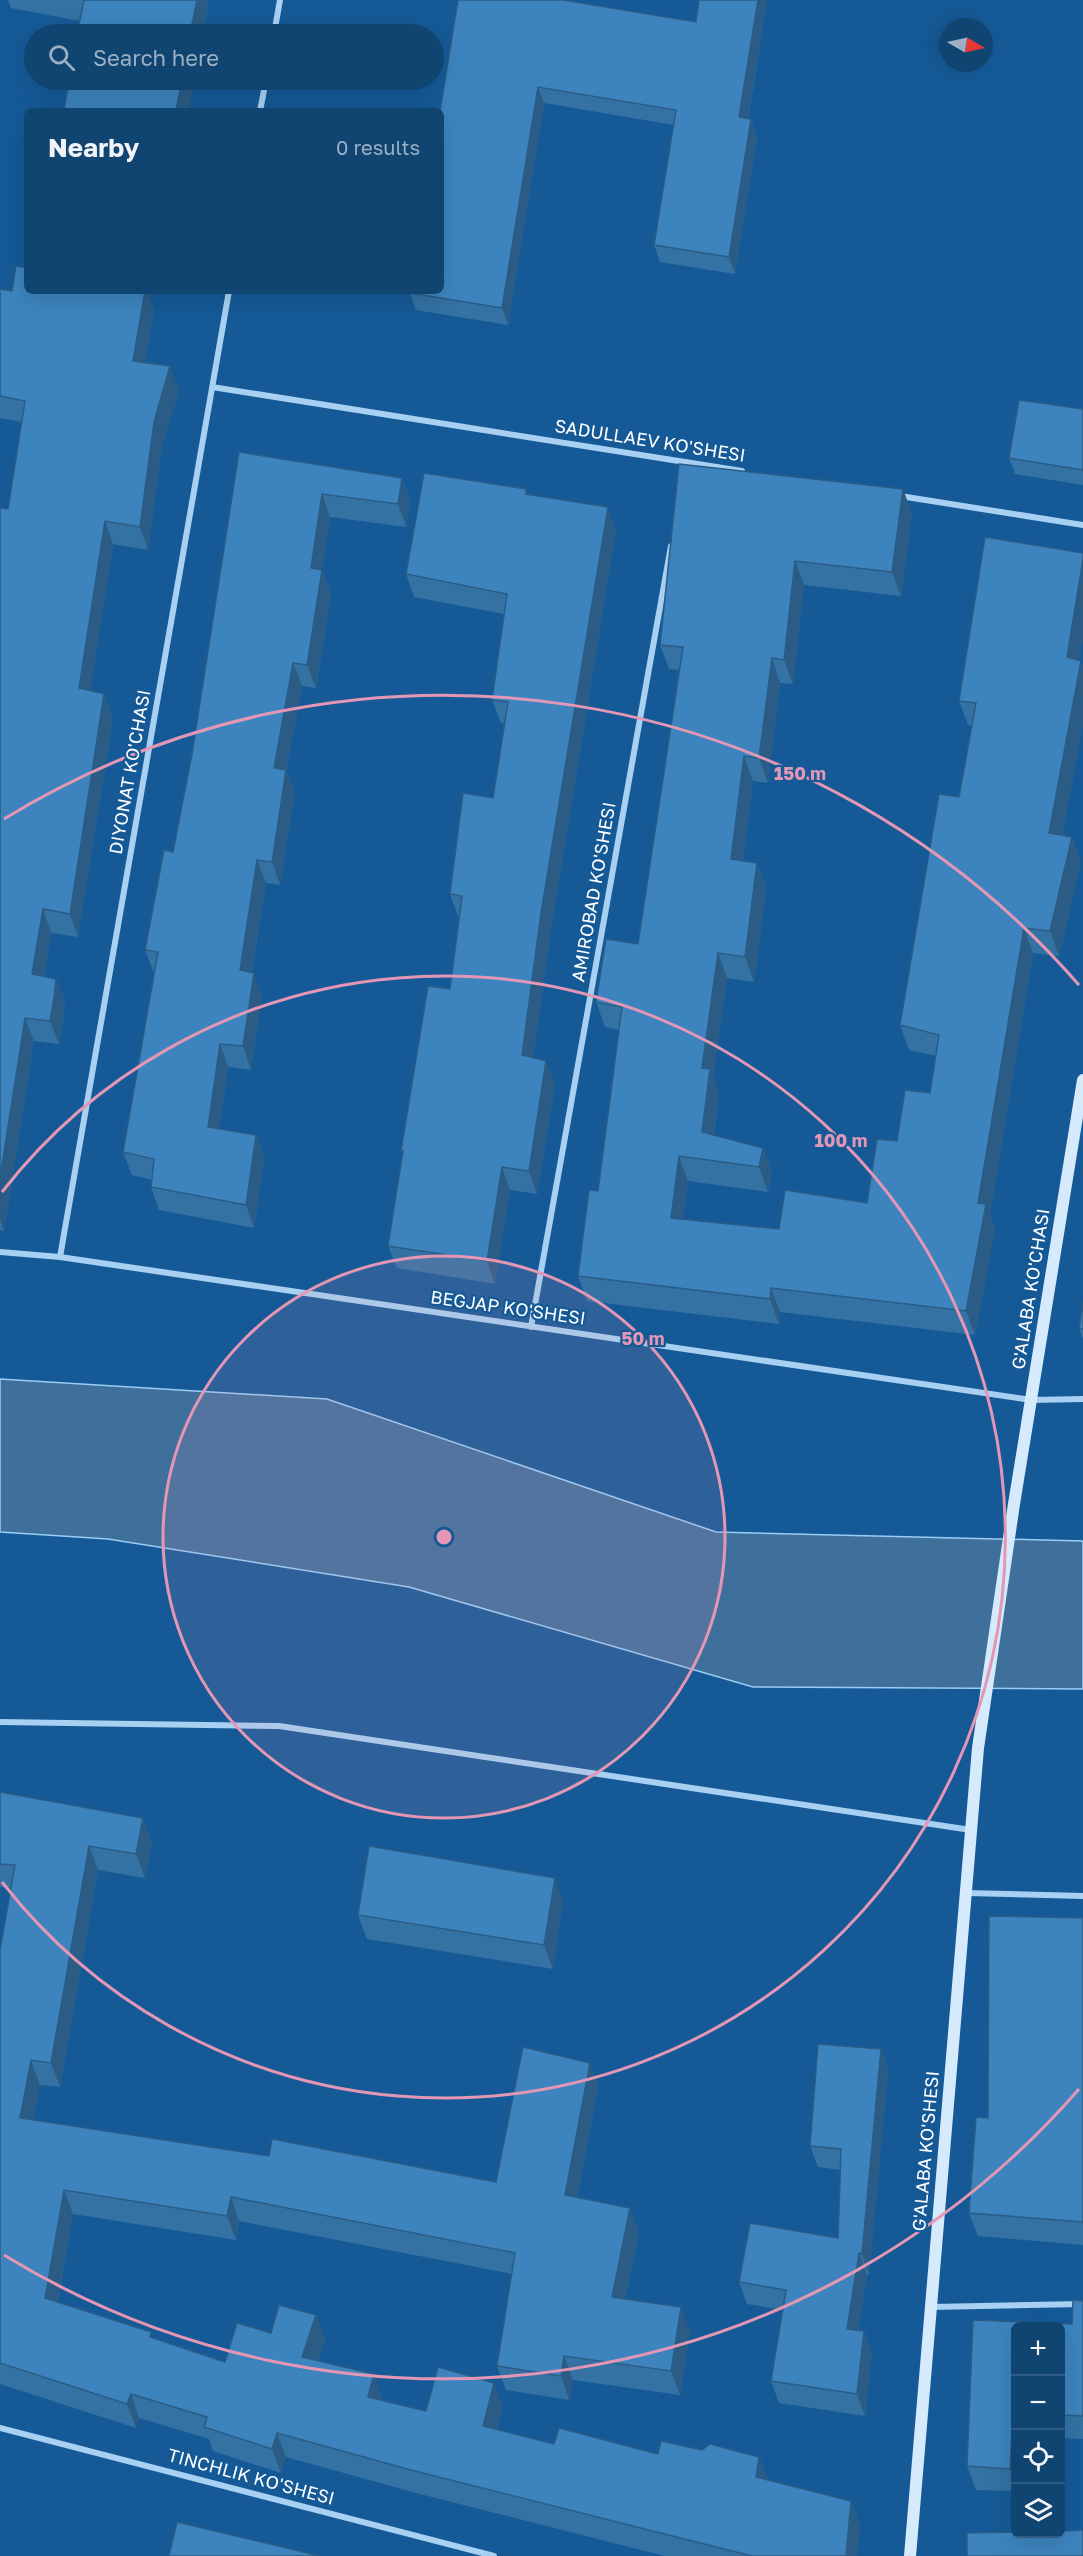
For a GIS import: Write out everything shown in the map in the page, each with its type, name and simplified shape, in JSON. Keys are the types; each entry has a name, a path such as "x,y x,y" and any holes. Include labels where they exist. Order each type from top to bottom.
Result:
{"street":[{"path":"276,24 280,0"},
{"path":"261,108 264,90"},
{"name":"DIYONAT KO'CHASI","path":"60,1257 228,294"},
{"name":"SADULLAEV KO'SHESI","path":"212,387 744,472"},
{"path":"684,474 686,462"},
{"path":"896,496 1083,525"},
{"name":"AMIROBAD KO'SHESI","path":"531,1327 673,532"},
{"name":"G'ALABA KO'CHASI","path":"978,1748 1014,1504 1083,1080"},
{"name":"BEGJAP KO'SHESI","path":"0,1252 60,1257 1031,1400 1083,1399"},
{"path":"0,1722 279,1726 972,1830"},
{"name":"G'ALABA KO'SHESI","path":"910,2556 978,1748"},
{"path":"966,1893 1083,1896"},
{"path":"931,2307 1083,2304"},
{"name":"TINCHLIK KO'SHESI","path":"0,2428 494,2556"}],"water":[{"path":"0,1379 327,1399 716,1532 1083,1541 1083,1689 753,1687 409,1587 108,1539 0,1532"}],"building":[{"path":"84,0 197,0 192,24 79,24"},
{"path":"458,0 563,0 696,22 699,0 758,0 739,117 751,119 729,257 654,245 676,110 538,87 502,308 416,294 444,294 444,108 440,108"},
{"path":"67,90 180,90 177,108 64,108"},
{"path":"16,266 24,267 24,294 144,294 133,361 170,366 154,422 140,527 105,521 79,688 104,694 70,914 43,909 32,974 56,979 54,998 50,1021 25,1018 0,1178 0,508 8,509 25,401 0,396 0,289 12,291"},
{"path":"1019,400 1083,409 1083,470 1009,458"},
{"path":"239,452 402,478 398,504 322,494 311,568 322,570 307,665 293,663 274,768 286,770 272,862 257,860 240,970 254,973 243,1046 220,1044 208,1127 256,1135 246,1205 151,1187 154,1159 123,1152 158,952 145,950 164,850 173,852 192,754"},
{"path":"679,464 903,489 892,572 795,561 784,660 772,658 759,758 744,756 731,859 757,863 745,957 718,953 702,1068 710,1069 702,1132 763,1148 759,1167 679,1156 671,1218 779,1229 785,1190 867,1203 877,1139 897,1141 905,1090 930,1093 939,1035 900,1025 939,794 959,797 976,703 959,701 985,537 1083,553 1067,657 1081,661 1049,833 1072,837 1050,931 1024,928 978,1203 986,1204 966,1311 771,1288 770,1299 578,1276 589,1190 598,1191 622,1007 596,1002 606,939 638,944 683,647 660,645"},
{"path":"424,473 526,489 526,494 608,507 541,913 522,1055 546,1061 529,1171 502,1167 487,1261 388,1246 428,986 450,989 462,896 450,894 463,793 493,798 508,702 492,700 507,594 406,574"},
{"path":"1083,1302 1083,1329 1079,1328"},
{"path":"0,1792 143,1818 136,1854 89,1846 51,2063 31,2060 20,2118 269,2156 272,2139 496,2182 523,2047 590,2063 565,2195 630,2208 612,2297 681,2307 671,2371 564,2356 561,2376 497,2366 515,2253 231,2197 227,2216 64,2190 45,2298 151,2332 150,2337 225,2362 237,2323 271,2333 279,2305 316,2315 302,2357 374,2374 368,2397 426,2411 438,2367 494,2383 483,2426 554,2444 559,2428 658,2454 661,2441 702,2450 710,2444 759,2457 756,2477 851,2501 846,2556 752,2556 411,2470 277,2433 272,2449 204,2427 207,2417 131,2394 127,2404 0,2363 0,1950 15,1865 0,1864"},
{"path":"369,1846 555,1878 544,1945 358,1915"},
{"path":"989,1916 1083,1918 1083,2222 969,2213 976,2117 988,2118"},
{"path":"818,2044 881,2049 862,2254 859,2253 847,2329 864,2331 857,2394 771,2381 786,2290 739,2282 750,2223 838,2238 841,2149 810,2146"},
{"path":"1073,2300 1083,2301 1083,2416 1065,2415 1065,2324 1072,2324"},
{"path":"973,2320 1022,2322 1011,2322 1010,2469 967,2466"},
{"path":"177,2522 320,2556 169,2556"},
{"path":"1083,2530 1083,2556 967,2556 967,2533 1011,2532 1011,2538 1065,2538 1065,2531"}]}
